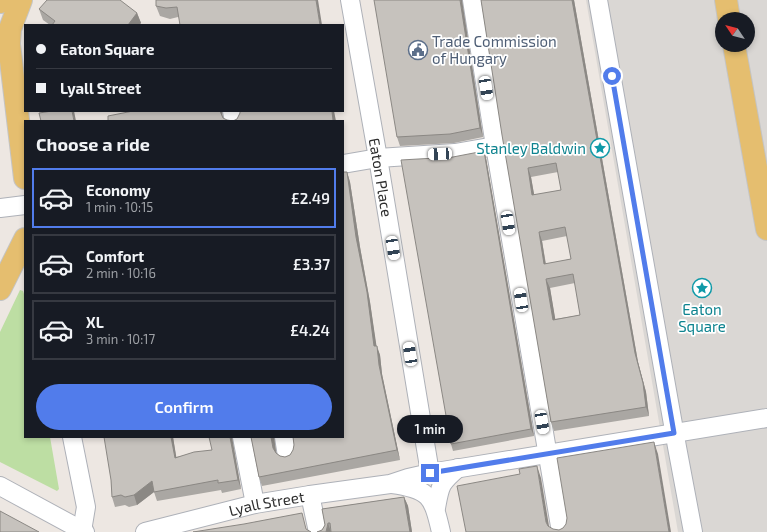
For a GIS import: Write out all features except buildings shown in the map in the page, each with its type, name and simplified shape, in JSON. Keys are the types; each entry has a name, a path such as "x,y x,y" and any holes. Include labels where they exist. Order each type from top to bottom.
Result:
{"main road":[{"path":"0,2 6,0"},
{"path":"21,0 10,29 4,35 24,171"},
{"path":"726,0 728,12"},
{"path":"735,52 767,230"},
{"path":"0,289 20,264 24,245"}],"street":[{"name":"Eaton Place","path":"350,0 378,158 430,473"},
{"path":"472,0 561,532"},
{"path":"598,0 674,433 693,532"},
{"path":"344,164 378,158 455,153 496,146"},
{"path":"0,208 24,205"},
{"name":"Lyall Street","path":"145,532 256,504 310,494 390,484 408,478 458,468 767,418"},
{"path":"0,486 84,531 86,508 72,438"},
{"path":"242,438 256,504"},
{"path":"284,438 287,456"},
{"path":"441,532 436,508 441,487 444,481 458,468"},
{"name":"Lyall Street","path":"390,484 420,490 430,498 436,508"},
{"path":"310,494 318,532"}],"green space":[{"path":"20,290 23,291 24,438 50,438 59,489 57,491 0,462 0,332"}],"shaded area":[{"name":"Eaton Square","path":"586,0 767,0 767,532 678,532"}],"place":[{"name":"Trade Commission of Hungary","path":"418,50"},
{"name":"Stanley Baldwin","path":"600,148"},
{"name":"Eaton Square","path":"702,288"}],"route":[{"path":"430,473 674,433 612,76"}]}
